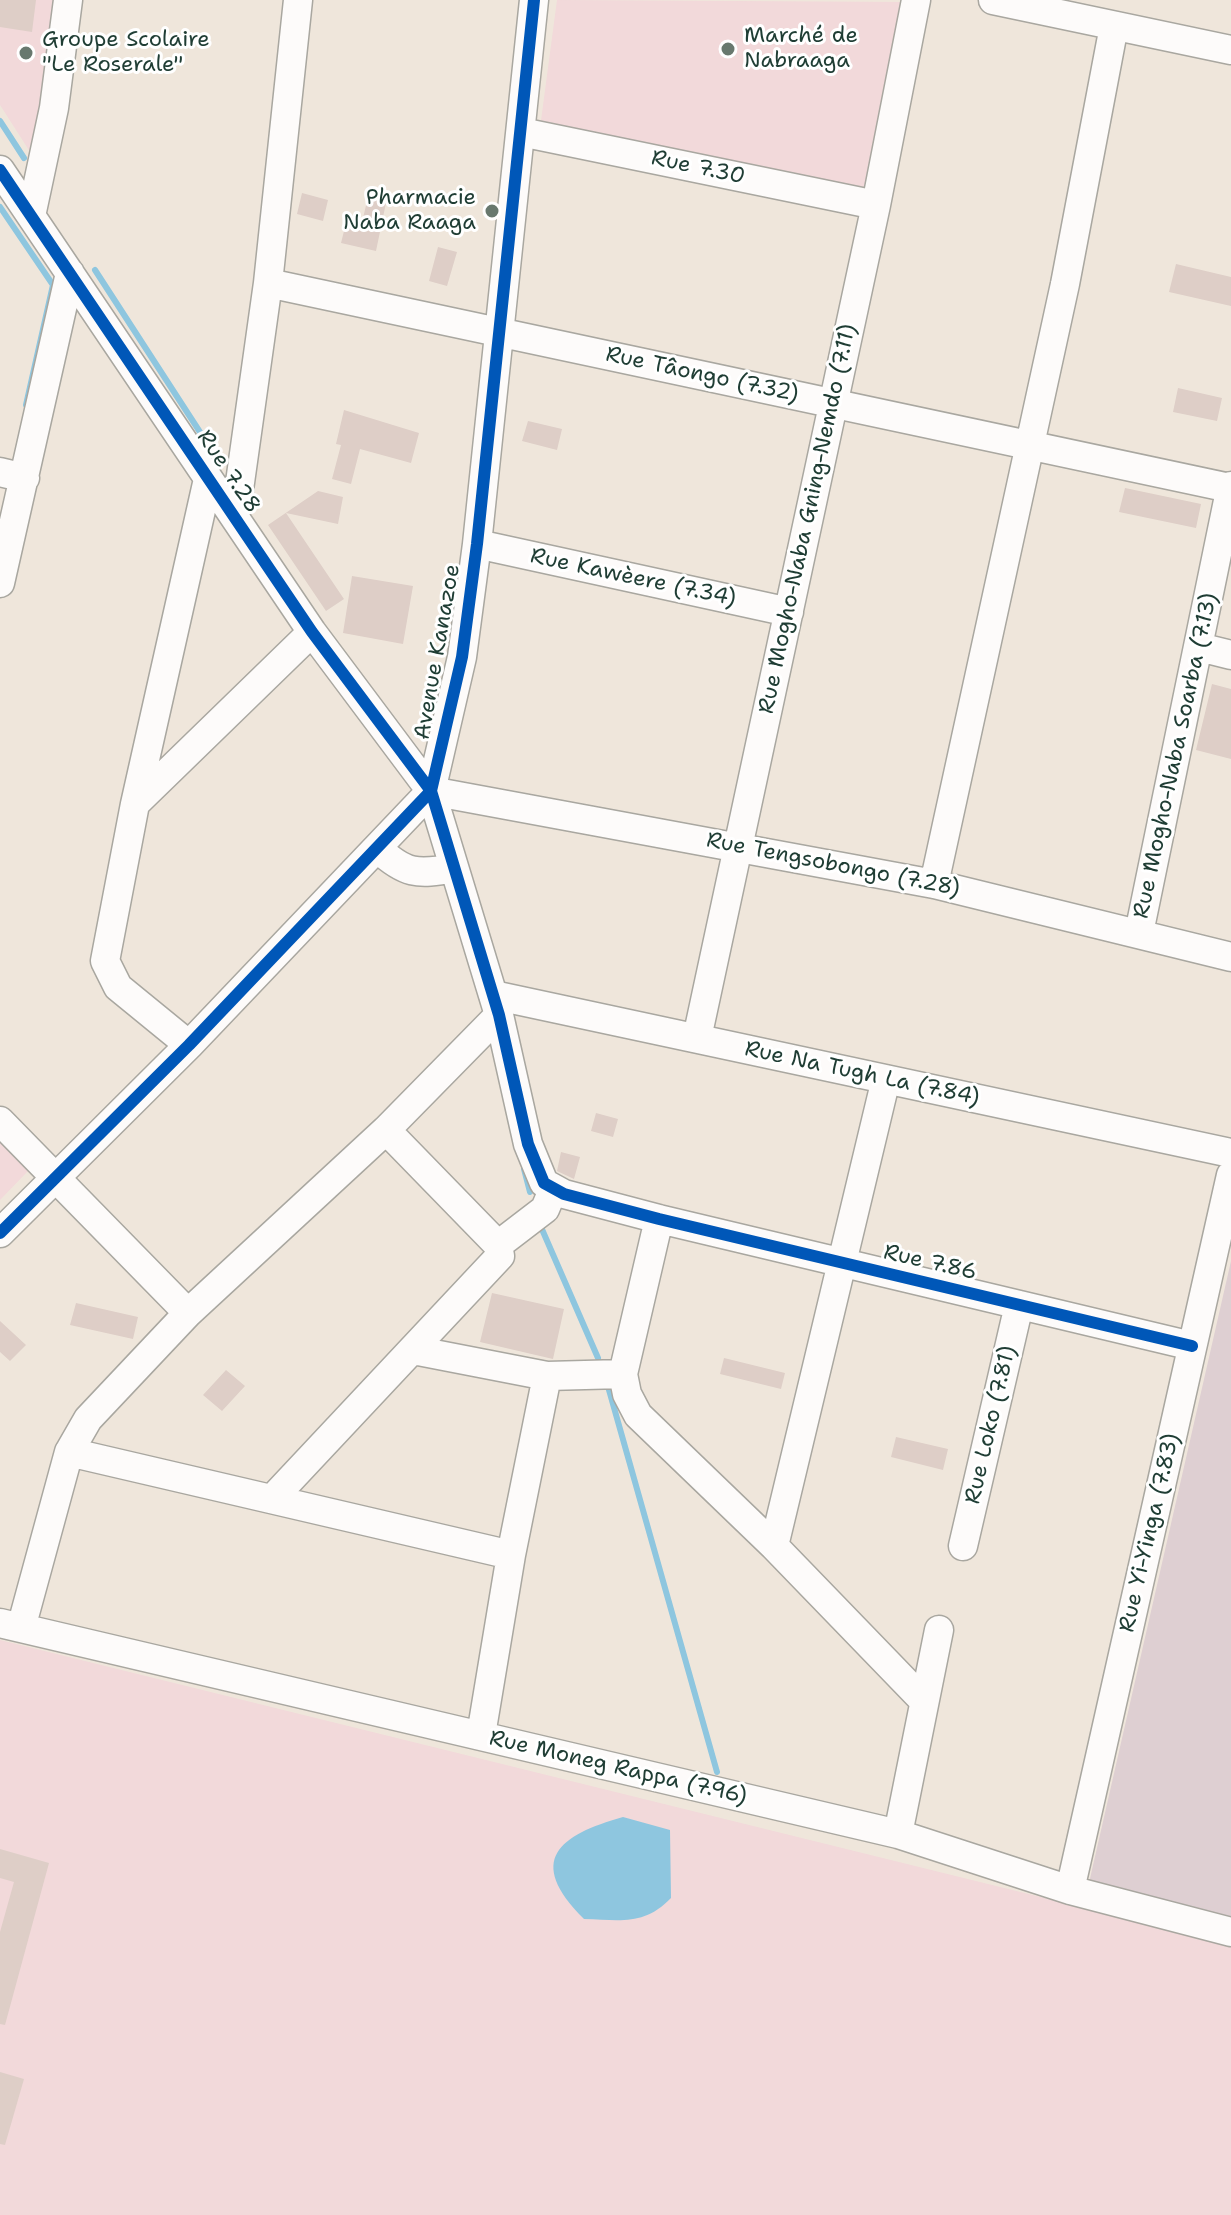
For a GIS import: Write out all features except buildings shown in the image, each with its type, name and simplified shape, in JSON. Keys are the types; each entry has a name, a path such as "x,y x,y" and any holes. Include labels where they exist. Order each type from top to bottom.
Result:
{"street":[{"path":"31,216 54,108 68,0"},
{"path":"235,518 268,283 298,0"},
{"name":"Avenue Kanazoe","path":"431,791 462,657 477,544 534,0"},
{"name":"Rue Mogho-Naba Gning-Nemdo (7.11)","path":"697,1038 876,205 916,0"},
{"path":"993,0 1231,50"},
{"path":"934,884 1065,284 1114,26"},
{"name":"Rue 7.30","path":"521,132 876,205"},
{"name":"Rue 7.28","path":"0,170 312,632 431,791"},
{"path":"0,583 12,475 70,273"},
{"name":"Rue Tâongo (7.32)","path":"268,283 1231,487"},
{"path":"189,1045 118,987 105,961 135,804 208,479"},
{"name":"Rue Mogho-Naba Soarba (7.13)","path":"1139,933 1231,487"},
{"name":"Rue Kawèere (7.34)","path":"477,544 789,612"},
{"path":"135,804 312,632"},
{"path":"1199,647 1231,655"},
{"path":"0,1233 189,1045 431,791 496,1005 538,1175 553,1190 545,1209 498,1245"},
{"name":"Rue Tengsobongo (7.28)","path":"431,791 739,845 934,884 1231,957"},
{"path":"377,848 397,867 409,871 430,873 454,868"},
{"path":"10,1625 69,1452 105,1398 188,1313 386,1130 496,1005"},
{"name":"Rue Na Tugh La (7.84)","path":"496,1005 697,1038 1231,1153"},
{"path":"774,1546 886,1079"},
{"path":"0,1121 188,1313"},
{"path":"272,1499 498,1260 501,1250 498,1245 386,1130"},
{"name":"Rue Yi-Yinga (7.83)","path":"1070,1890 1231,1175"},
{"name":"Rue 7.86","path":"553,1190 659,1219 1192,1346"},
{"path":"659,1219 623,1374 627,1394 638,1415 774,1546 924,1701"},
{"name":"Rue Loko (7.81)","path":"963,1546 1019,1305"},
{"path":"413,1350 547,1376 623,1374"},
{"path":"481,1735 511,1555 547,1376"},
{"path":"69,1452 511,1555"},
{"name":"Rue Moneg Rappa (7.96)","path":"10,1625 898,1834 1070,1890 1231,1932"},
{"path":"898,1834 939,1630"}],"shaded area":[{"name":"Groupe Scolaire \"Le Roserale\"","path":"0,0 58,0 32,155 0,105"},
{"path":"557,0 909,2 873,199 540,128"},
{"path":"0,1137 31,1168 0,1200"},
{"path":"1231,1261 1231,1928 1086,1896"},
{"path":"0,1640 1231,1944 1231,2215 0,2215"}],"water":[{"path":"623,1817 670,1830 671,1898 641,1917 584,1919 556,1881 554,1866 557,1853 582,1832"}],"waterway":[{"path":"0,121 24,158"},
{"path":"0,207 53,285 26,405"},
{"path":"95,270 220,463"},
{"path":"524,1169 530,1192"},
{"path":"541,1227 598,1358"},
{"path":"609,1390 717,1772"}],"cycle path":[{"path":"0,1233 189,1045 431,791 462,657 477,544 534,0"},
{"path":"0,170 312,632 431,791 499,1015 528,1144 544,1183 564,1194 659,1219 1192,1346"}],"place":[{"name":"Marché de Nabraaga","path":"728,49"},
{"name":"Groupe Scolaire \"Le Roserale\"","path":"26,53"},
{"name":"Pharmacie Naba Raaga","path":"492,211"}]}
